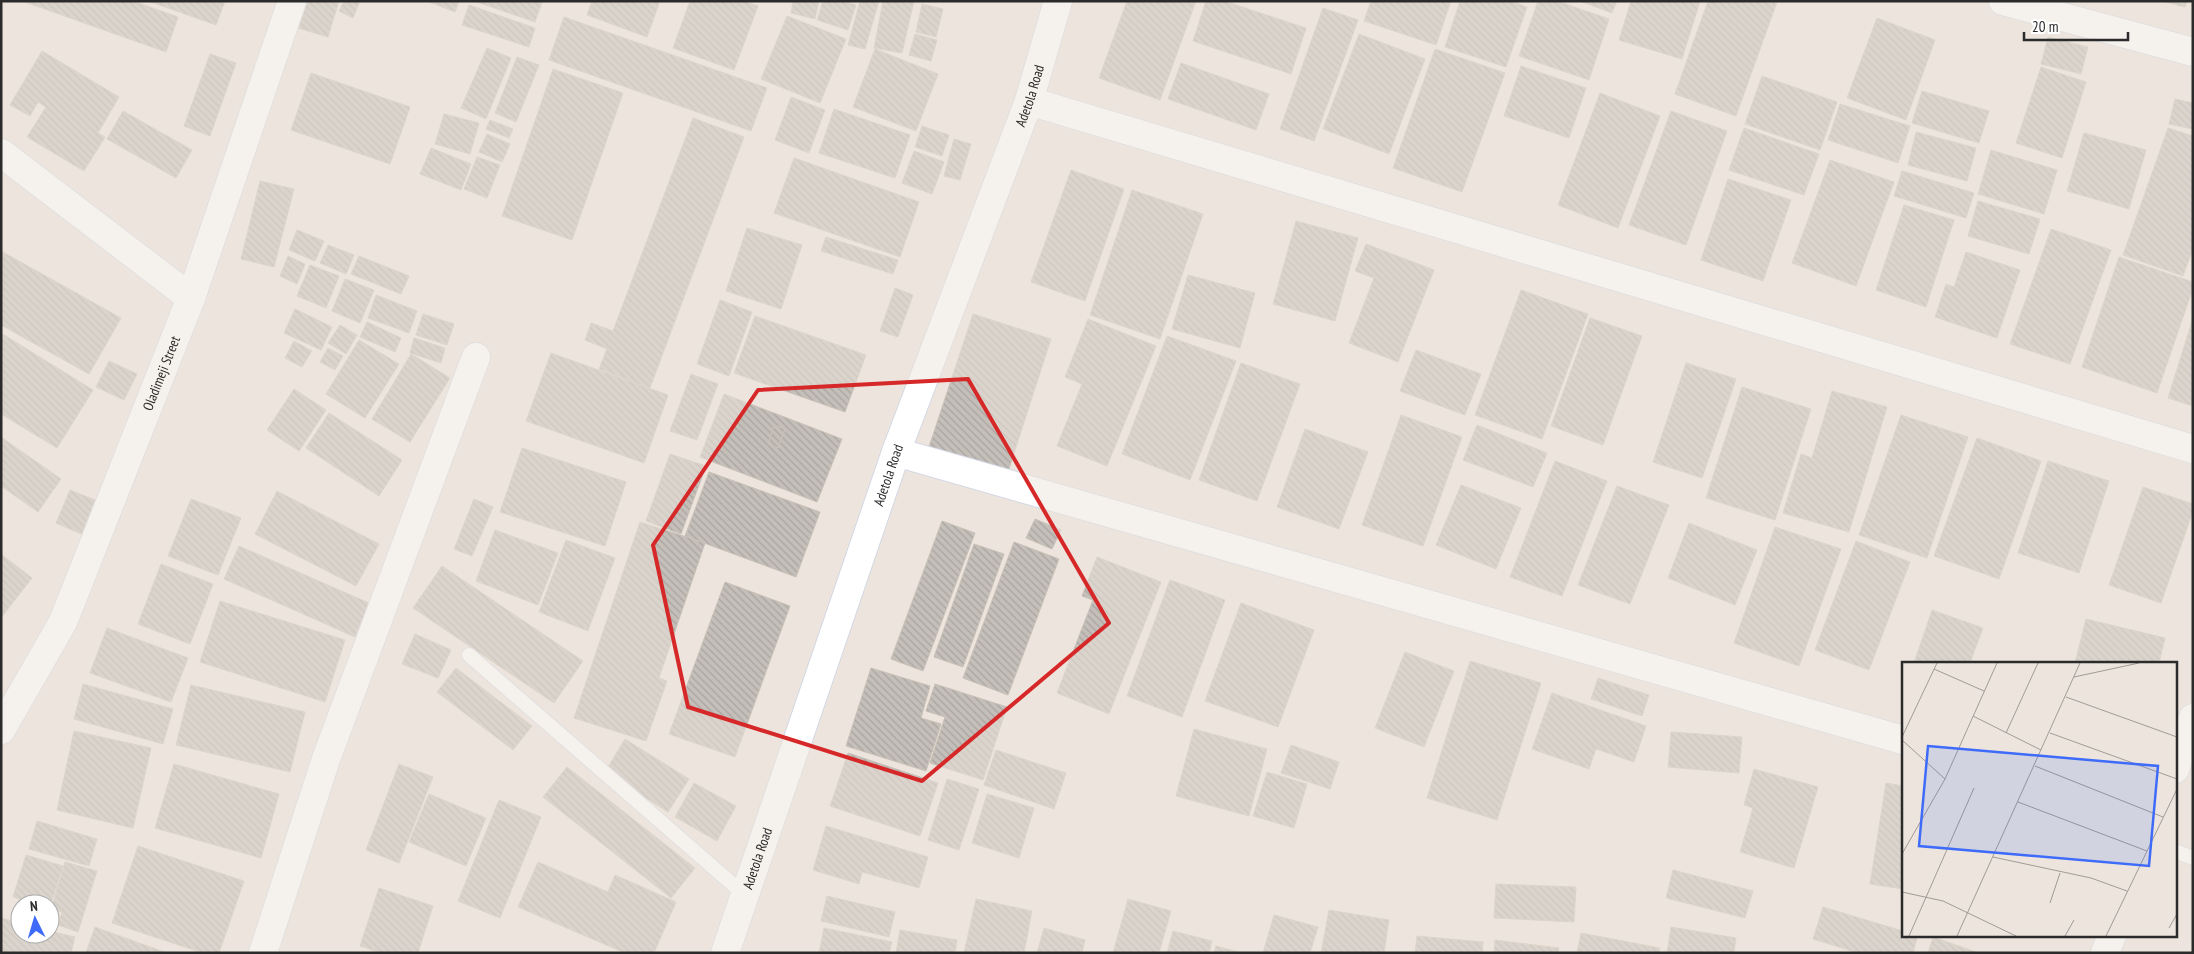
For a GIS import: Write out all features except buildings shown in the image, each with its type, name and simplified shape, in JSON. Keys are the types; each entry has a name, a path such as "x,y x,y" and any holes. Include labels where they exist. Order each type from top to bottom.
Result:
{"street":[{"name":"Oladimeji Street","path":"1,730 63,622 191,298 292,1"},
{"name":"Adetola Road","path":"725,953 896,452 1029,100 1058,1"},
{"path":"2003,1 2193,52"},
{"path":"1029,100 2193,449"},
{"path":"1,153 191,298"},
{"path":"263,953 326,760 476,357"},
{"path":"896,452 1902,740"},
{"path":"2176,766 2193,718"},
{"path":"2106,953 2112,936"}],"lane":[{"path":"469,655 745,895"},
{"path":"2176,851 2193,858"}],"highlighted area":[{"path":"968,379 1109,623 922,781 688,707 653,545 758,390"}]}
